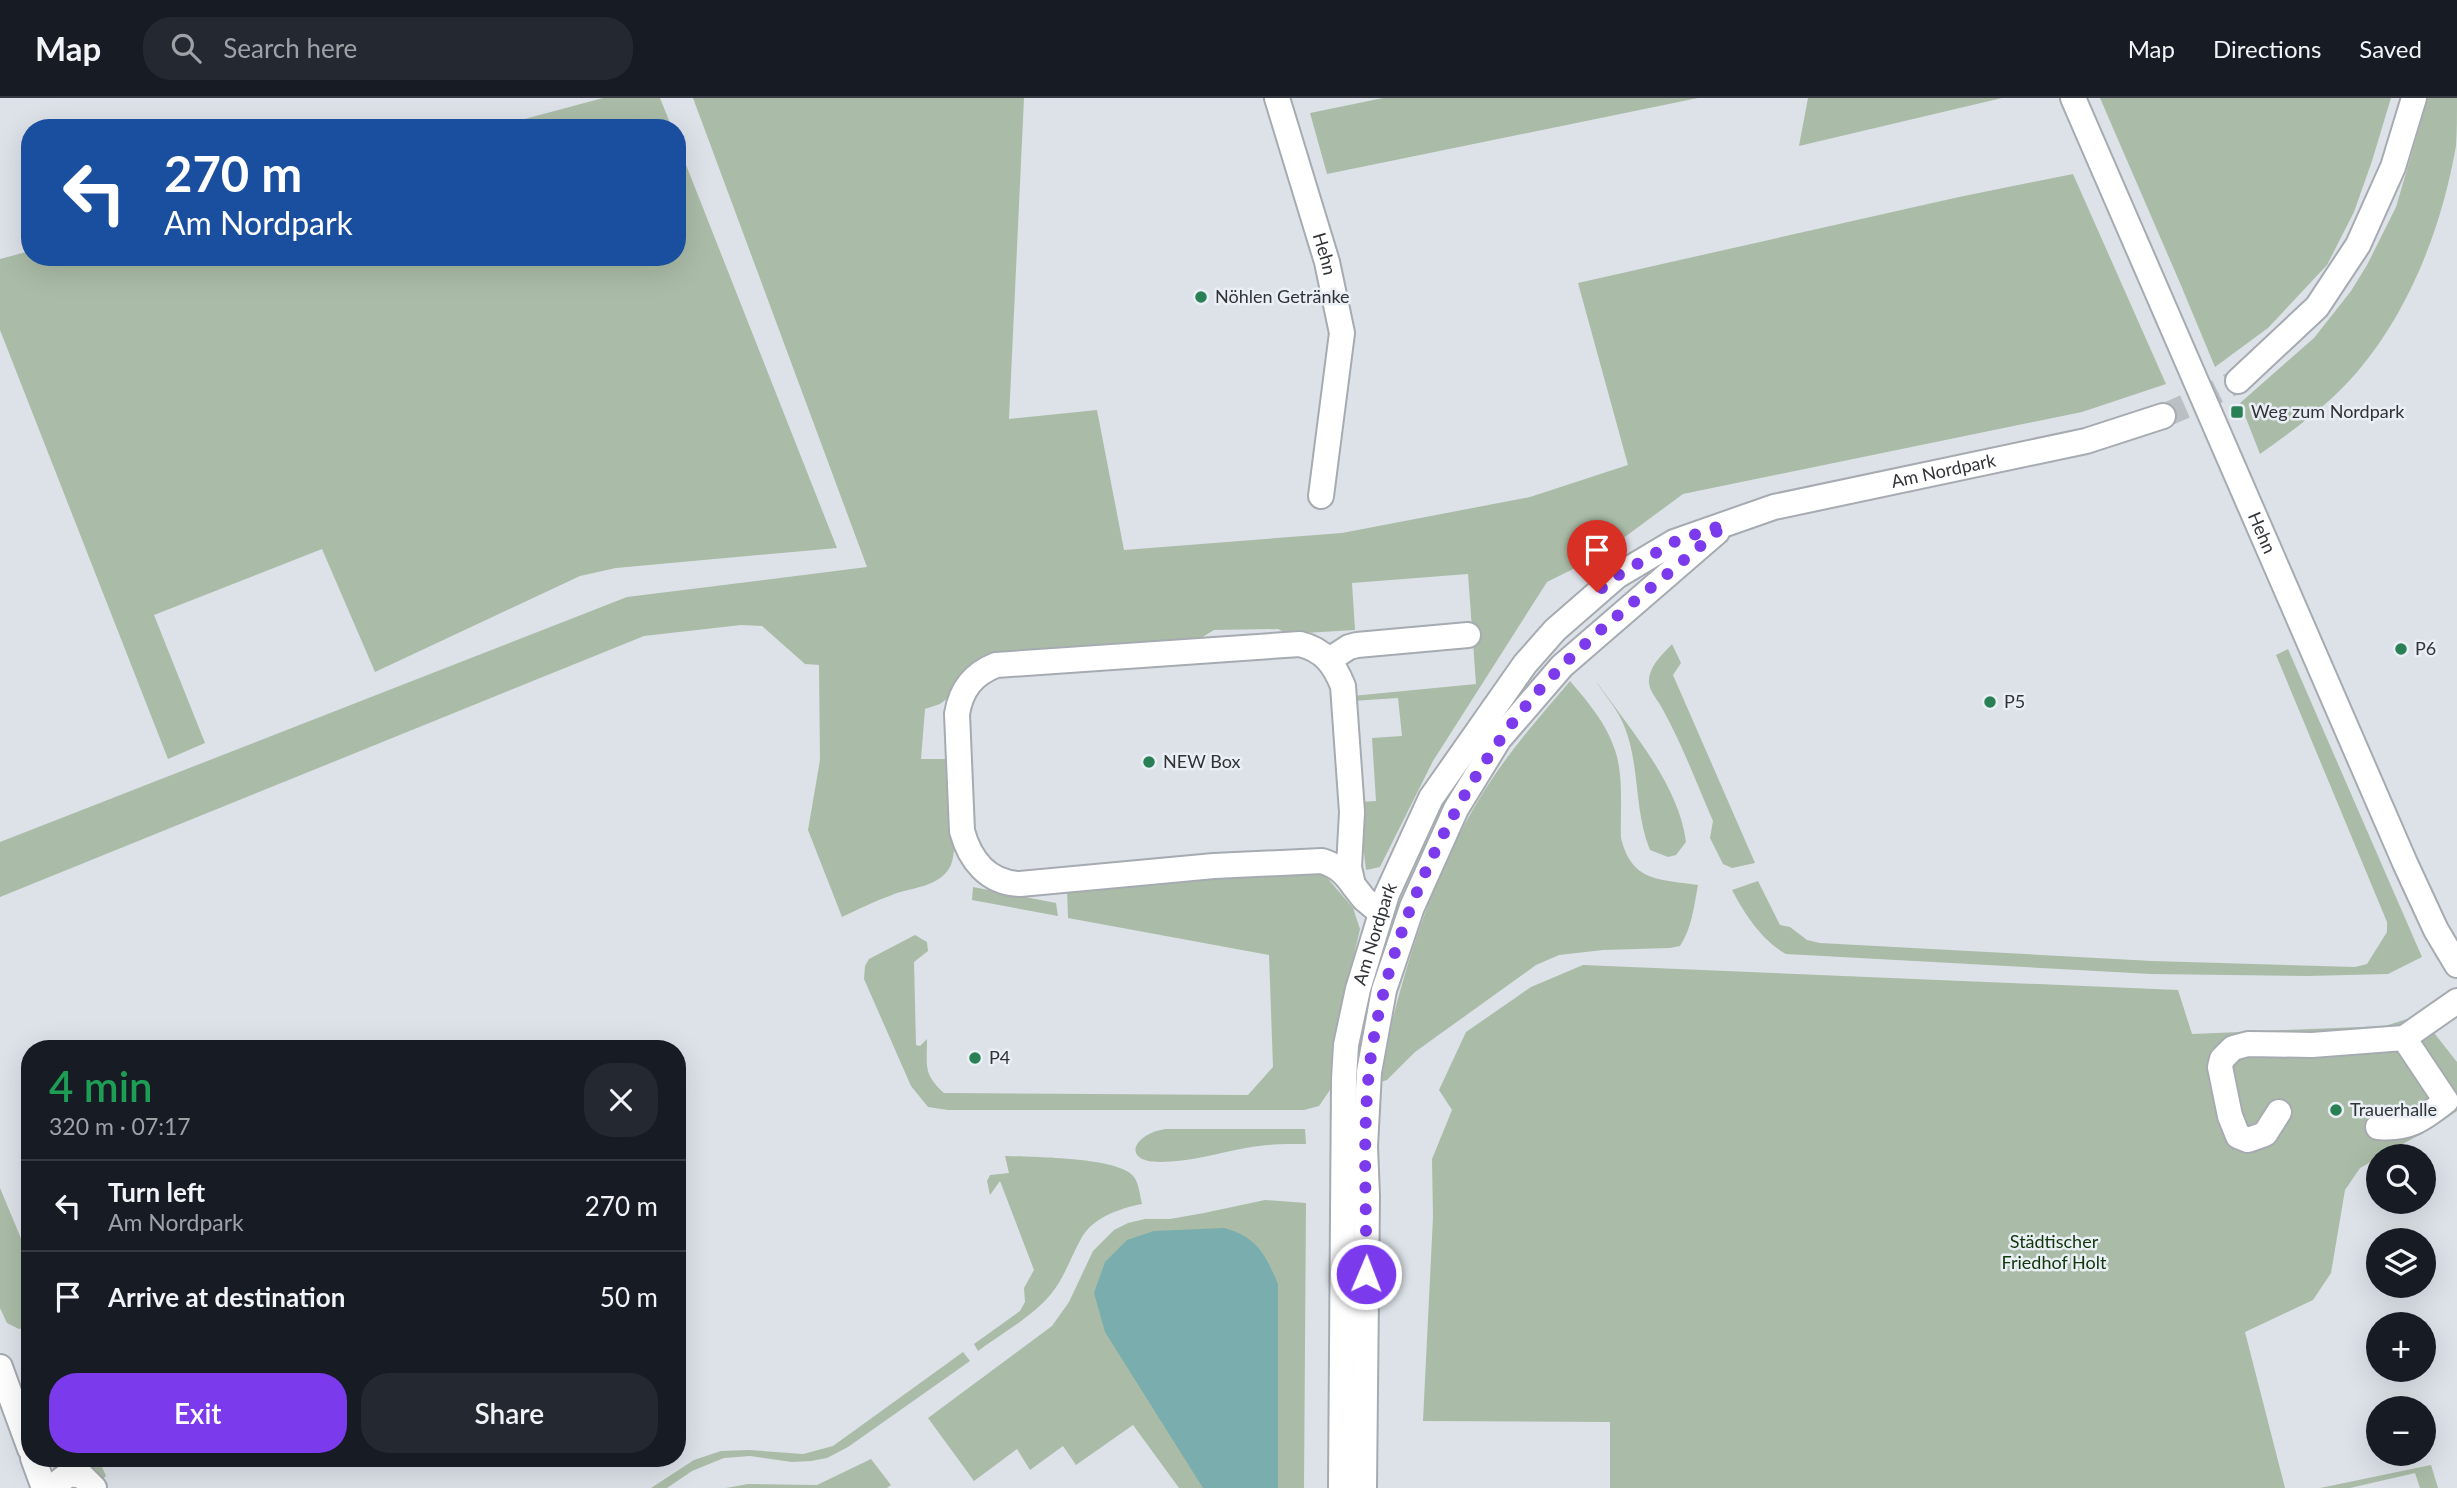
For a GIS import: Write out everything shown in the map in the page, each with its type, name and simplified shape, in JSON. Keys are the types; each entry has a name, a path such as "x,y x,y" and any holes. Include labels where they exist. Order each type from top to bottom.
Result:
{"street":[{"name":"Hehn","path":"1277,98 1327,262 1342,333 1321,496"},
{"name":"Hehn","path":"2073,98 2405,863 2436,930 2457,965"},
{"path":"2238,381 2317,307 2358,245 2393,167 2414,98"},
{"name":"Am Nordpark","path":"1341,1488 1344,1079 1346,1045 1358,989 1387,894 1431,798 1525,664 1555,630 1617,576 1674,542 1774,507 2086,441 2163,416"},
{"name":"Am Nordpark","path":"1364,1488 1367,1196 1365,1146 1369,1072 1384,990 1412,907 1456,809 1507,730 1562,666 1725,524"},
{"path":"1329,660 1357,645 1468,635"},
{"path":"1353,885 1349,867 1352,812 1343,686 1336,668 1310,646 1300,643 996,665 973,677 959,699 957,714 962,831 966,848 974,862 985,872 1009,883 1214,866 1322,861 1345,873 1353,885 1364,899 1381,913"},
{"path":"1322,861 1340,850 1350,834"},
{"path":"2279,1112 2265,1134 2248,1140 2238,1136 2230,1116 2220,1067 2222,1059 2233,1048 2248,1045 2348,1043 2404,1038 2457,1001"},
{"path":"2378,1127 2394,1128 2418,1122 2446,1101 2404,1038"},
{"path":"0,1367 21,1424"},
{"path":"36,1467 44,1488"},
{"path":"51,1488 69,1474 82,1476 94,1488"}],"green space":[{"path":"603,98 660,98 668,119 525,119"},
{"path":"693,98 1024,98 1009,419 1097,410 1124,550 1342,533 1530,497 1628,465 1578,283 2073,174 2166,384 2082,412 1683,494 1599,556 1547,582 1433,761 1380,867 1366,870 1358,802 1376,801 1372,738 1402,736 1398,698 1352,701 1352,696 1476,684 1468,574 1352,583 1355,630 1288,634 1278,629 1214,630 1196,641 1002,657 940,704 925,709 921,759 949,759 955,831 950,867 945,874 931,883 899,892 842,917 808,830 820,760 819,665 805,664 762,626 741,625 644,636 0,897 0,842 627,597 867,567"},
{"path":"1383,98 1698,98 1327,174 1310,113"},
{"path":"1808,98 2002,98 1799,146"},
{"path":"2100,98 2391,98 2354,212 2327,265 2268,328 2215,367 2180,283"},
{"path":"2428,98 2457,98 2456,146 2433,236 2409,293 2377,347 2347,383 2312,416 2260,454 2240,403 2314,338 2351,291 2396,207"},
{"path":"686,165 837,548 616,568 580,576 375,672 322,549 154,615 205,743 168,759 0,330 0,259 21,253 21,266 686,266"},
{"path":"1672,644 1681,663 1673,675 1755,863 1732,868 1723,864 1710,838 1713,821 1676,736 1650,687 1652,669"},
{"path":"2288,649 2422,957 2388,974 2151,974 1786,954 1762,934 1732,890 1758,881 1780,925 1790,927 1807,940 1820,943 2152,961 2355,967 2367,964 2387,932 2387,922 2276,655"},
{"path":"1570,681 1602,722 1615,750 1621,782 1621,838 1632,863 1649,876 1698,885 1692,917 1684,939 1680,946 1670,948 1603,950 1559,955 1536,965 1415,1052 1387,1080 1377,1083 1408,963 1436,885 1453,848 1472,811 1503,763"},
{"path":"1596,681 1651,757 1674,799 1686,842 1676,855 1668,857 1650,850 1641,820 1630,743 1616,710"},
{"path":"1299,871 1324,874 1353,908 1360,929 1345,995 1332,1087 1319,1106 1304,1110 948,1110 928,1107 911,1086 864,979 865,966 869,959 915,935 927,942 928,951 914,962 916,1045 920,1046 927,1039 929,1075 944,1093 1248,1095 1273,1067 1269,955 1068,918 1067,888"},
{"path":"973,887 1056,903 1058,916 972,900"},
{"name":"Städtischer Friedhof Holt","path":"1583,965 2178,990 2192,1034 2385,1026 2420,1015 2457,1062 2457,1111 2403,1144 2366,1144 2366,1165 2360,1168 2345,1190 2331,1273 2313,1300 2245,1332 2285,1488 1610,1488 1610,1422 1423,1421 1433,1217 1432,1159 1452,1110 1439,1090 1466,1032 1531,987"},
{"path":"1166,1129 1305,1129 1306,1144 1246,1148 1171,1162 1147,1161 1136,1153 1139,1141"},
{"path":"1005,1156 1074,1159 1111,1165 1134,1177 1142,1204 1117,1211 1093,1224 1082,1237 1051,1294 1026,1317 978,1351 974,1344 1020,1311 1025,1302 1024,1288 1034,1270 1000,1181 990,1195 987,1181 990,1175 1009,1173"},
{"path":"0,1188 21,1238 21,1328 7,1323 0,1308"},
{"path":"1265,1200 1306,1203 1304,1488 1179,1488 1133,1425 1076,1465 1063,1446 1030,1470 1017,1449 974,1481 928,1418 1052,1326 1069,1302 1093,1251 1114,1230 1145,1219 1170,1219"},
{"path":"963,1352 970,1361 848,1447 827,1458 792,1462 750,1456 724,1458 692,1471 667,1488 651,1488 694,1460 721,1451 803,1454 833,1446"},
{"path":"871,1459 891,1485 887,1488 726,1488 748,1484 817,1485"},
{"path":"2431,1466 2438,1488 2420,1488 2415,1473 2350,1488 2320,1488"},
{"path":"53,1467 102,1467 106,1476 101,1481 70,1468"}],"water":[{"path":"1224,1228 1245,1236 1259,1248 1278,1284 1278,1488 1203,1488 1105,1332 1094,1293 1105,1262 1127,1240 1154,1231"}],"tunnel":[{"path":"2163,416 2238,381"}],"place":[{"name":"Nöhlen Getränke","path":"1201,297"},
{"name":"Weg zum Nordpark","path":"2237,412"},
{"name":"P6","path":"2401,649"},
{"name":"P5","path":"1990,702"},
{"name":"NEW Box","path":"1149,762"},
{"name":"P4","path":"975,1058"},
{"name":"Trauerhalle","path":"2336,1110"}],"route":[{"path":"1366,1274 1365,1146 1369,1072 1384,990 1412,907 1456,809 1499,739 1545,684 1584,645 1725,524 1674,542 1617,576 1597,592"}]}
